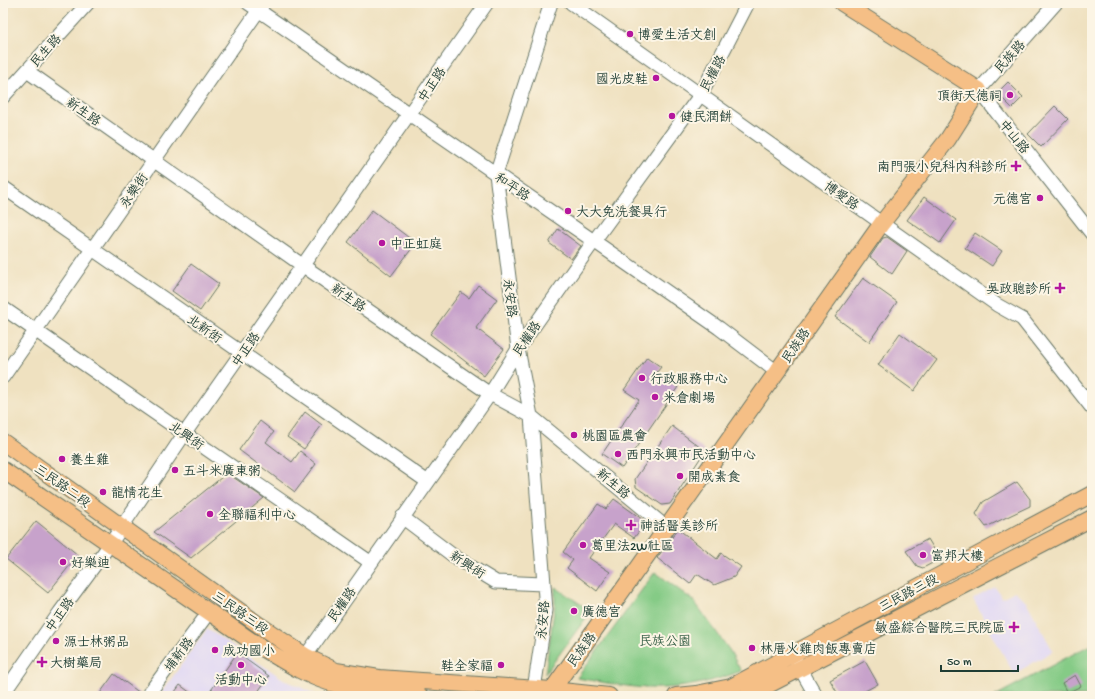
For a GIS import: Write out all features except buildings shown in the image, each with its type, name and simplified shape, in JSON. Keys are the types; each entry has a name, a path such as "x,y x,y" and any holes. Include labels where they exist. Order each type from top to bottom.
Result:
{"main road":[{"name":"中山路","path":"842,3 979,90"},
{"name":"民族路","path":"540,693 667,528 882,223 948,139 979,90"},
{"name":"三民路二段","path":"3,442 122,527"},
{"name":"三民路二段","path":"3,470 111,543"},
{"name":"三民路三段","path":"748,696 797,661 1092,494"},
{"name":"三民路三段","path":"676,696 696,694 731,687 797,661 1092,518"},
{"name":"三民路三段","path":"122,527 327,682 354,688 420,696"},
{"name":"三民路三段","path":"111,543 257,645 301,663 379,678 540,693 609,696"}],"street":[{"name":"民生路","path":"3,97 88,3"},
{"name":"中正路","path":"3,694 60,612 111,543 185,433 302,265 410,115 487,3"},
{"name":"永安路","path":"540,693 546,610 531,416 518,349 496,174 551,3"},
{"name":"博愛路","path":"571,3 998,305 1022,319 1092,408"},
{"name":"民權路","path":"301,663 370,562 490,394 518,349 594,241 701,94 748,3"},
{"name":"民族路","path":"979,90 1056,3"},
{"name":"和平路","path":"256,5 410,115 719,328 777,372"},
{"name":"永樂街","path":"3,377 93,248 256,5"},
{"name":"新生路","path":"27,71 302,265 490,394 531,416 667,528"},
{"name":"中山路","path":"979,90 1092,234"},
{"name":"北新街","path":"3,187 93,248 428,482"},
{"name":"北興街","path":"3,308 34,331 185,433 370,562"},
{"name":"新興街","path":"402,517 455,557 496,582 544,584"},
{"name":"埔新路","path":"147,696 209,612"},
{"path":"797,661 816,696"}],"shaded area":[{"name":"敏盛綜合醫院三民院區","path":"995,587 1002,598 1015,591 1027,603 1053,651 1014,674 973,599"},
{"name":"成功國小","path":"207,629 285,680 319,696 159,696"}],"green space":[{"name":"民族公園","path":"655,572 694,601 730,651 741,671 702,683 662,688 628,686 577,678"},
{"path":"555,587 591,611 545,674 555,605"},
{"path":"1092,644 1092,696 995,696"}],"place":[{"name":"博愛生活文創","path":"630,34"},
{"name":"國光皮鞋","path":"656,78"},
{"name":"頂街天德祠","path":"1010,95"},
{"name":"健民潤餅","path":"672,116"},
{"name":"南門張小兒科內科診所","path":"1016,166"},
{"name":"元德宮","path":"1040,198"},
{"name":"大大免洗餐具行","path":"568,211"},
{"name":"中正虹庭","path":"382,243"},
{"name":"吳政聰診所","path":"1060,288"},
{"name":"行政服務中心","path":"642,378"},
{"name":"米倉劇場","path":"655,397"},
{"name":"桃園區農會","path":"574,435"},
{"name":"西門永興市民活動中心","path":"618,454"},
{"name":"養生雞","path":"62,459"},
{"name":"五斗米廣東粥","path":"175,470"},
{"name":"開成素食","path":"680,476"},
{"name":"龍情花生","path":"103,492"},
{"name":"全聯福利中心","path":"210,514"},
{"name":"神話醫美診所","path":"631,525"},
{"name":"葛里法2W社區","path":"583,545"},
{"name":"富邦大樓","path":"923,555"},
{"name":"好樂迪","path":"63,562"},
{"name":"廣德宮","path":"574,611"},
{"name":"敏盛綜合醫院三民院區","path":"1014,627"},
{"name":"源士林粥品","path":"56,641"},
{"name":"林厝火雞肉飯專賣店","path":"752,648"},
{"name":"成功國小","path":"215,650"},
{"name":"大樹藥局","path":"42,662"},
{"name":"活動中心","path":"241,665"},
{"name":"鞋全家福","path":"501,665"}]}
